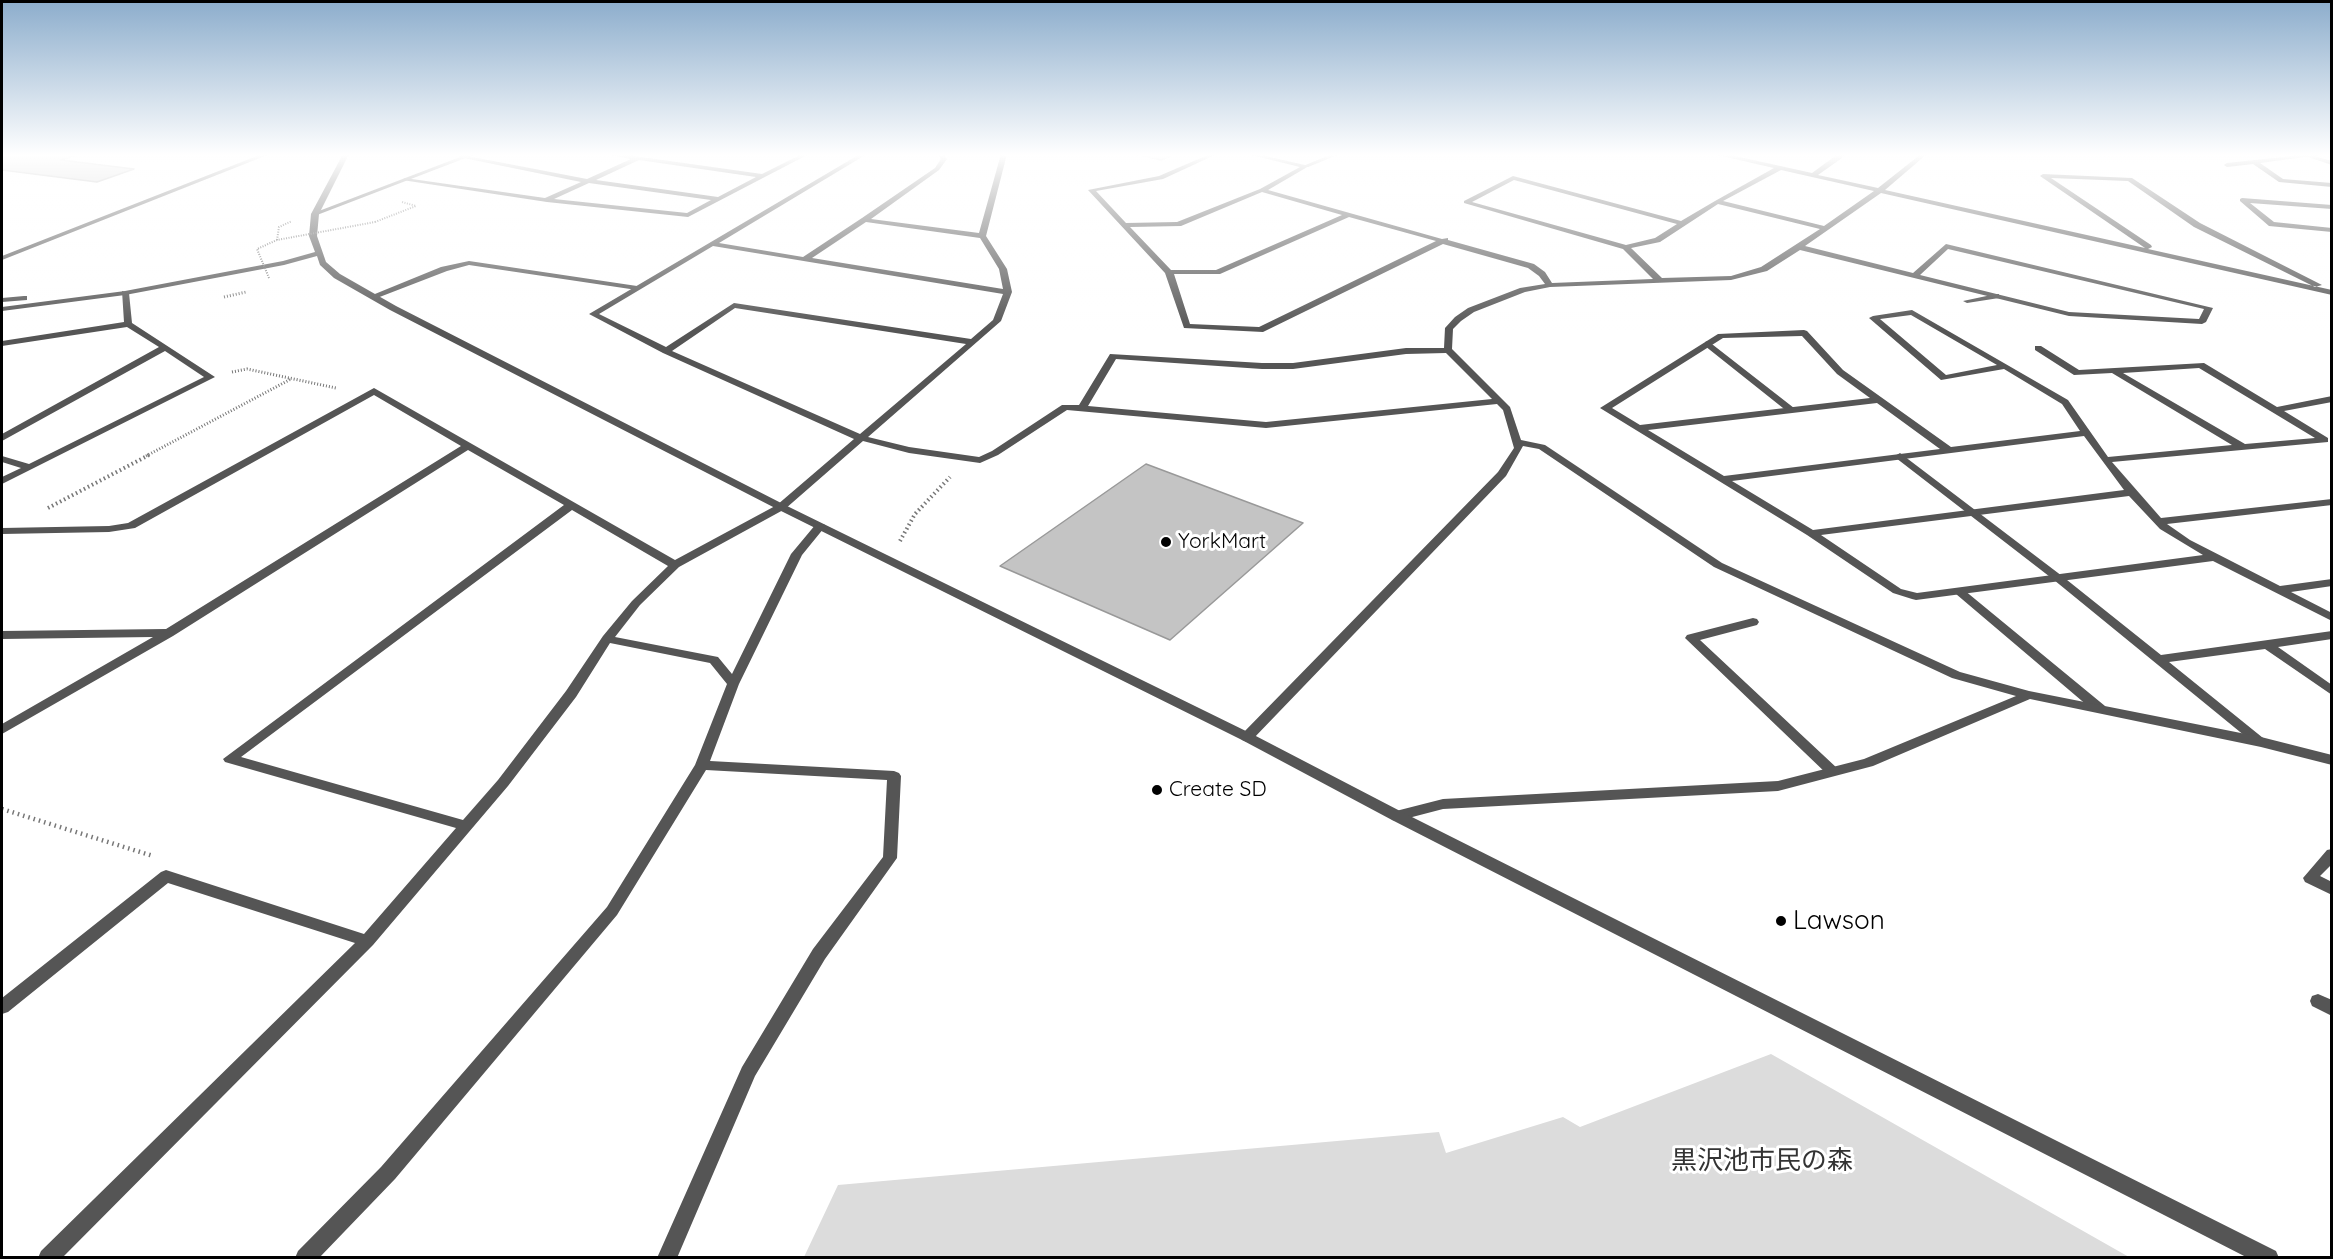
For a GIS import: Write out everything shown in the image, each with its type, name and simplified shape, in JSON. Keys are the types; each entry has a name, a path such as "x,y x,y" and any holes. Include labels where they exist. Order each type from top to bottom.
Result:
{"street":[{"path":"3,256 115,213"},
{"path":"318,213 315,214 314,236 323,263 337,276 393,308 781,507 1247,737 1397,816 2269,1257"},
{"path":"667,213 688,215 692,213"},
{"path":"764,213 593,314 666,351 861,438 909,450 967,459 980,460 995,453 1065,407 1266,424 1499,401"},
{"path":"805,259 875,213"},
{"path":"48,1257 367,941 503,783 571,694 607,639 636,603 675,565 781,507 997,321 1008,292 1003,269 982,236 988,213"},
{"path":"1113,213 1169,272 1187,326 1260,330 1445,240"},
{"path":"1125,225 1178,224 1206,213"},
{"path":"1344,213 1531,266 1542,274 1550,285"},
{"path":"1504,213 1626,247 1657,240 1700,213"},
{"path":"1641,213 1683,224"},
{"path":"1761,213 1824,228"},
{"path":"1448,350 1449,328 1458,319 1471,310 1523,290 1550,285 1731,278 1774,264 1846,213"},
{"path":"1982,213 2331,292"},
{"path":"2097,213 2154,251"},
{"path":"2178,213 2197,225 2331,292"},
{"path":"2258,213 2272,224 2331,230"},
{"path":"1169,272 1217,272 1349,214"},
{"path":"865,220 982,236"},
{"path":"711,244 1008,292"},
{"path":"1799,247 2068,315 2202,322 2209,308 1946,246 1915,276"},
{"path":"1626,247 1659,280"},
{"path":"2,309 125,293 284,263 319,253"},
{"path":"2,300 147,282 282,255 319,253"},
{"path":"374,296 444,269 469,263 637,288"},
{"path":"125,293 128,324"},
{"path":"1966,301 1996,297"},
{"path":"666,351 734,305 972,342"},
{"path":"2005,366 1944,378 1873,318 1912,312 2005,366 2066,402 2105,460 2158,522 2186,542 2331,618"},
{"path":"2,344 128,324 211,377"},
{"path":"1948,450 1840,372 1804,333 1721,336 1605,408 1811,533 1897,591 1916,597 2216,557"},
{"path":"2,355 24,341"},
{"path":"1708,344 1791,410"},
{"path":"2,438 164,348"},
{"path":"2038,348 2077,374 2200,364 2328,442"},
{"path":"1082,408 1113,356 1293,366 1406,351 1448,350 1507,409 1519,448 1503,474 1247,737"},
{"path":"2114,371 2242,447"},
{"path":"2,481 211,377"},
{"path":"2,531 109,529 131,526 374,391 675,565"},
{"path":"2276,410 2331,399"},
{"path":"1638,428 1878,400"},
{"path":"1722,479 2087,433"},
{"path":"1517,442 1542,447 1718,565 1956,675 2029,695 2261,742 2331,760"},
{"path":"2105,460 2242,447 2328,442"},
{"path":"2,730 169,633 469,445"},
{"path":"1900,456 2058,578 2261,742"},
{"path":"2,459 30,467"},
{"path":"1811,533 2132,492"},
{"path":"2158,522 2331,502"},
{"path":"466,826 230,759 571,505"},
{"path":"305,1257 388,1173 612,911 702,765 734,684 797,555 820,526"},
{"path":"2280,590 2331,582"},
{"path":"1960,592 2100,709"},
{"path":"1753,622 1691,638 1833,772"},
{"path":"2,635 169,633"},
{"path":"2159,659 2331,635"},
{"path":"607,639 714,660 734,684"},
{"path":"2267,645 2331,691"},
{"path":"1397,816 1443,804 1778,786 1868,763 2029,695"},
{"path":"667,1257 748,1072 819,954 890,858 894,776 702,765"},
{"path":"2331,854 2310,878 2331,889"},
{"path":"2,1007 166,876 367,941"}],"path":[{"path":"277,240 279,227 292,221"},
{"path":"269,278 257,249 277,240 375,222"},
{"path":"211,377 247,369 327,388 374,391"},
{"path":"47,508 291,379"},
{"path":"889,560 915,514 967,459"},
{"path":"2,809 158,857 166,876"}],"green space":[{"name":"黒沢池市民の森","path":"1771,1054 2129,1257 804,1257 838,1185 1439,1132 1446,1153 1563,1117 1580,1127"}],"building":[{"path":"1146,464 1303,523 1170,640 1000,566"}],"place":[{"name":"YorkMart","path":"1166,542"},
{"name":"Create SD","path":"1157,790"},
{"name":"Lawson","path":"1781,921"}]}
